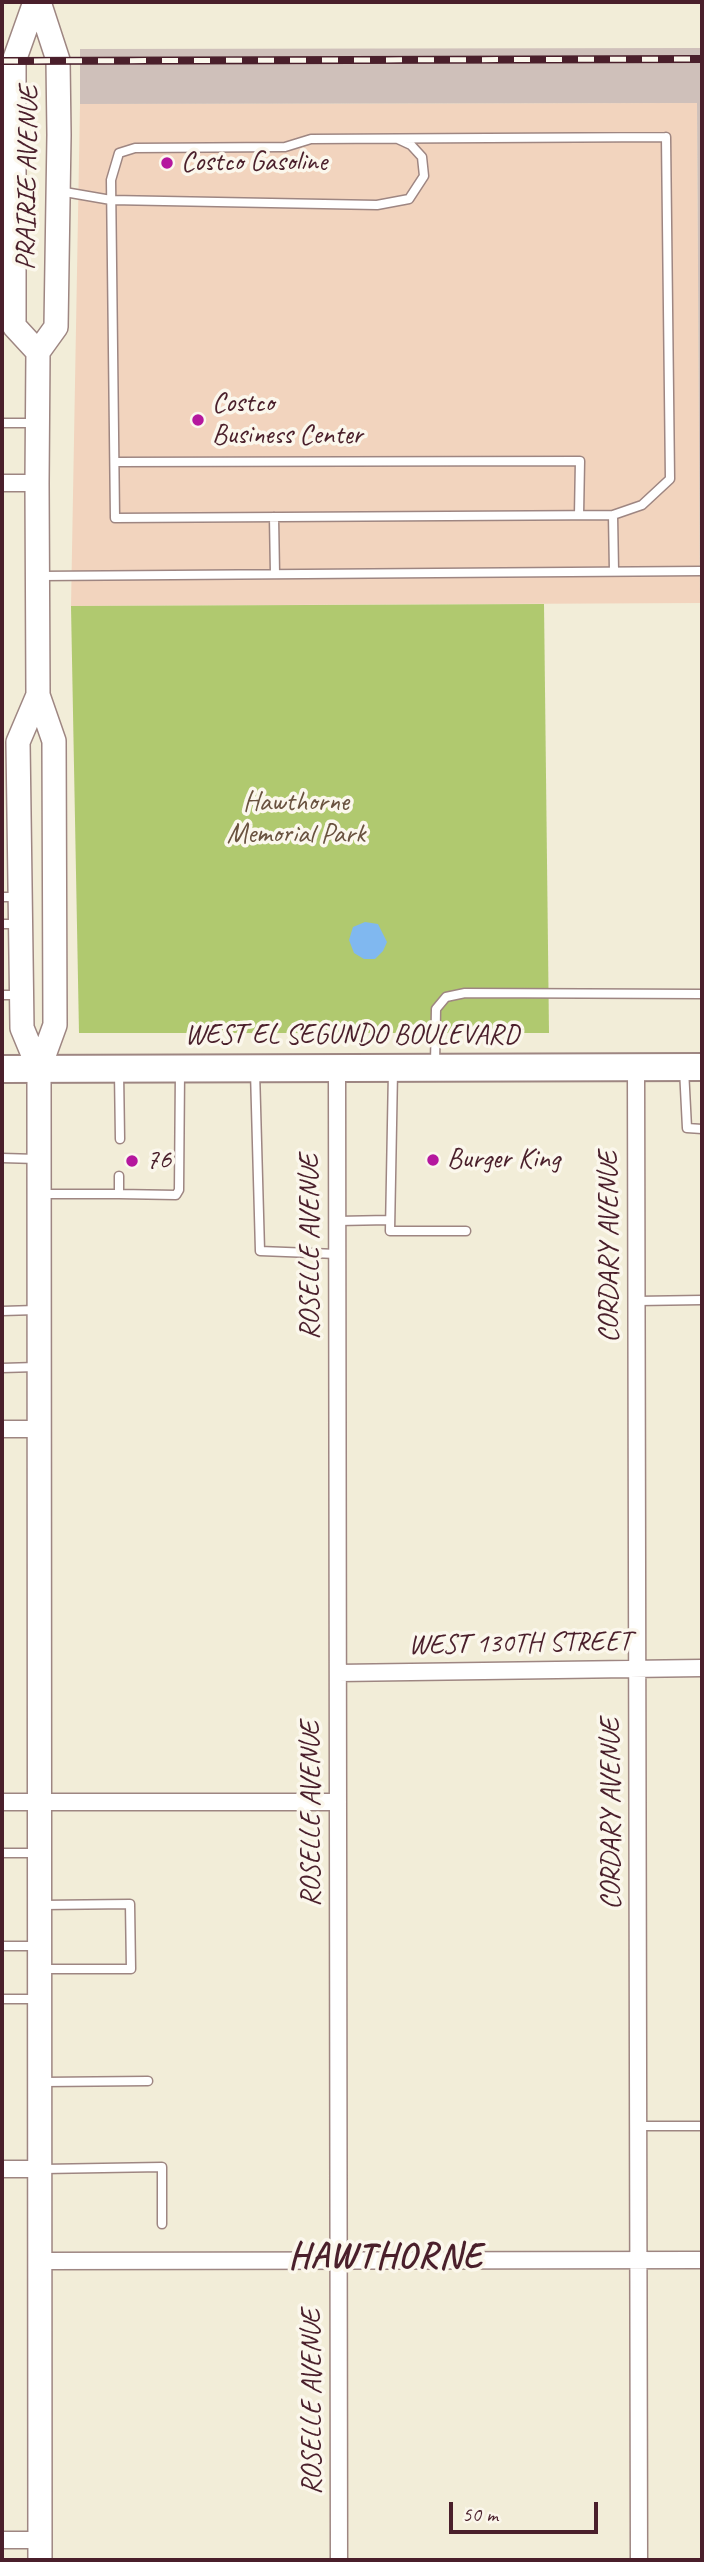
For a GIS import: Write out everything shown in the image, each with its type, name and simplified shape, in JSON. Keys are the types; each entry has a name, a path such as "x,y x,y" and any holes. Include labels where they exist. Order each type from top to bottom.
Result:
{"main road":[{"name":"PRAIRIE AVENUE","path":"37,2 58,60 56,327 38,352 14,326 14,61 15,47 37,2"},
{"path":"38,352 38,695 54,741 55,1025 39,1069 40,2550"},
{"path":"38,695 18,742 15,857 11,897 11,995 39,1069"},
{"name":"WEST EL SEGUNDO BOULEVARD","path":"2,1069 693,1067"}],"street":[{"path":"2,483 37,483"},
{"name":"CORDARY AVENUE","path":"636,1067 639,2560"},
{"name":"ROSELLE AVENUE","path":"337,1068 339,2560"},
{"path":"2,1429 38,1429"},
{"name":"WEST 130TH STREET","path":"338,1673 702,1668"},
{"path":"2,1802 338,1802"},
{"path":"2,2169 40,2169"},
{"path":"40,2261 702,2260"},
{"path":"2,2540 40,2550"}],"lane":[{"path":"666,137 670,479 642,505 613,515 115,518 111,200 112,171 119,153 135,149 285,147 311,139 396,138 666,137"},
{"path":"58,190 111,200 377,205 410,199 424,176 422,157 411,145 396,138"},
{"path":"2,423 38,422"},
{"path":"115,461 580,461 579,515"},
{"path":"613,515 614,571"},
{"path":"274,517 275,573"},
{"path":"38,576 702,571"},
{"path":"435,1067 436,1009 446,997 465,993 702,994"},
{"path":"693,1067 687,1128 702,1129"},
{"path":"119,1068 120,1139"},
{"path":"39,1194 176,1195 179,1190 180,1068"},
{"path":"255,1068 260,1251 337,1254"},
{"path":"393,1068 390,1231 466,1231"},
{"path":"2,1158 39,1159"},
{"path":"119,1176 119,1194"},
{"path":"337,1221 389,1220"},
{"path":"637,1301 702,1300"},
{"path":"2,1311 39,1310"},
{"path":"2,1368 38,1367"},
{"path":"2,1853 39,1853"},
{"path":"39,1905 130,1904 131,1969 40,1969"},
{"path":"2,1946 39,1946"},
{"path":"2,1999 40,2000"},
{"path":"40,2082 148,2081"},
{"path":"639,2126 702,2126"},
{"path":"40,2169 162,2167 162,2224"}],"shaded area":[{"path":"702,48 702,603 697,103 80,104 80,49"},
{"path":"697,103 700,603 71,606 80,104"}],"green space":[{"name":"Hawthorne Memorial Park","path":"544,604 549,1033 79,1033 71,606"}],"water":[{"path":"365,922 378,924 387,942 375,959 364,959 354,953 349,940 353,927"}],"railway":[{"path":"2,61 702,59"}],"place":[{"name":"Costco Gasoline","path":"167,163"},
{"name":"Costco Business Center","path":"198,420"},
{"name":"Burger King","path":"433,1160"},
{"name":"76","path":"132,1161"}],"district":[{"name":"HAWTHORNE","path":"386,2258"}]}
